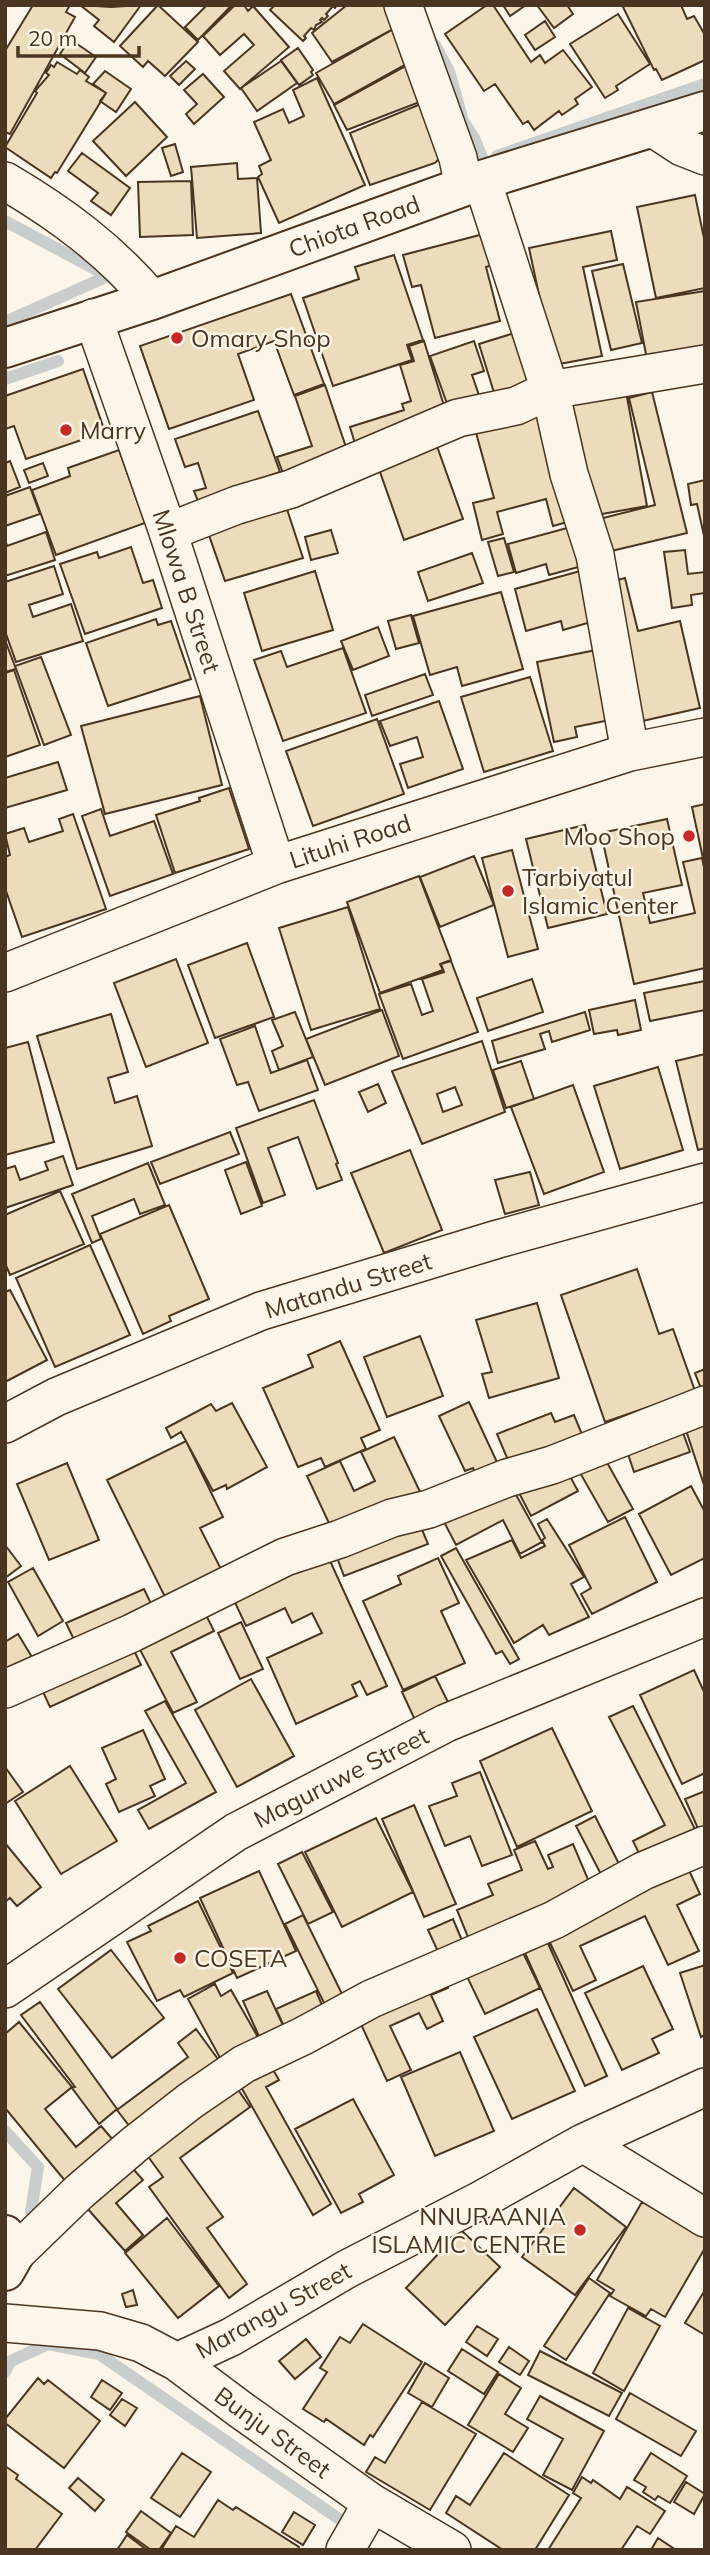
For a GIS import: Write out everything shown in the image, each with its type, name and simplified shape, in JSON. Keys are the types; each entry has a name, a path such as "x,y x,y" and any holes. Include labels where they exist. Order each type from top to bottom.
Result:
{"street":[{"path":"404,5 458,158 473,183 550,390 569,474 595,555 630,752"},
{"name":"Chiota Road","path":"5,348 152,300 473,183 705,111"},
{"path":"653,128 682,147 705,156"},
{"path":"5,181 46,205 86,234 127,271 152,300"},
{"name":"Mlowa B Street","path":"93,318 168,532 276,865"},
{"path":"168,532 237,505 290,489 458,418 516,406 550,390 705,364"},
{"name":"Lituhi Road","path":"5,973 276,865 630,752 705,737"},
{"name":"Matandu Street","path":"5,1424 55,1397 261,1311 498,1239 705,1182"},
{"path":"5,1689 132,1633 285,1557 392,1518 429,1509 507,1478 552,1465 705,1405"},
{"name":"Maguruwe Street","path":"5,1989 236,1832 446,1723 705,1617"},
{"path":"8,2254 135,2144 190,2101 244,2064 371,1999 554,1920 642,1871 705,1845"},
{"name":"Marangu Street","path":"177,2362 231,2337 347,2269 481,2200 583,2143 705,2087"},
{"path":"583,2143 705,2218"},
{"name":"Bunju Street","path":"5,2323 100,2331 141,2343 177,2362 372,2503 452,2550"},
{"path":"345,2550 372,2503"}],"building":[{"path":"33,5 70,5 66,12 75,17 10,134 5,132 5,51"},
{"path":"80,5 141,5 114,42 94,26 99,20"},
{"path":"158,5 198,42 165,76 148,61 143,67 120,46"},
{"path":"207,5 232,5 198,40 185,27"},
{"path":"235,5 244,5 248,11 253,6 289,47 240,89 224,71 254,45 244,34 220,55 203,36"},
{"path":"275,5 337,5 326,14 328,16 324,20 320,20 322,22 316,25 314,30 311,28 303,41 270,10"},
{"path":"347,5 387,5 399,26 332,62 312,33"},
{"path":"487,5 493,5 531,62 540,55 545,63 563,50 592,87 575,99 578,104 562,115 559,111 534,130 528,121 523,124 495,84 484,91 445,34"},
{"path":"503,5 526,5 510,16"},
{"path":"537,5 567,5 573,14 554,28"},
{"path":"622,5 681,5 687,19 694,16 705,35 705,60 662,80 656,69 654,70"},
{"path":"618,14 650,64 616,86 618,90 605,98 570,44"},
{"path":"545,21 555,37 535,50 525,35"},
{"path":"399,26 408,63 334,104 316,73"},
{"path":"70,39 96,57 85,73 60,54"},
{"path":"298,48 313,70 313,75 299,85 281,60"},
{"path":"186,61 195,69 179,85 170,76"},
{"path":"281,61 297,83 257,111 241,88"},
{"path":"57,62 77,74 80,70 89,77 86,81 106,93 57,173 51,178 5,147 37,93 35,91 49,75 46,73 51,65 54,67"},
{"path":"411,63 430,98 347,130 334,105"},
{"path":"105,71 131,89 116,112 100,101 106,93 93,84"},
{"path":"203,74 224,97 194,124 186,114 197,104 184,90"},
{"path":"317,78 365,185 279,223 258,177 262,174 259,166 271,160 254,122 283,109 289,123 304,116 293,90"},
{"path":"428,101 447,151 435,163 370,185 350,133"},
{"path":"135,102 167,137 126,176 93,141"},
{"path":"175,144 183,172 171,176 162,148"},
{"path":"82,153 130,188 111,215 91,201 98,193 68,171"},
{"path":"237,163 238,179 257,178 261,233 197,238 191,167"},
{"path":"191,181 193,235 140,237 138,182"},
{"path":"695,195 705,243 705,288 656,298 637,207"},
{"path":"495,231 503,262 486,267 500,321 435,338 421,285 412,287 403,255"},
{"path":"611,231 617,260 583,267 602,356 554,365 529,248"},
{"path":"394,255 423,340 407,345 412,360 333,386 303,298 359,279 355,267"},
{"path":"623,264 642,343 611,350 592,271"},
{"path":"705,291 705,360 649,370 636,302"},
{"path":"291,294 324,384 294,395 274,341 238,354 254,400 169,429 140,346"},
{"path":"521,331 537,387 496,399 479,344"},
{"path":"424,341 449,422 357,450 350,427 404,410 402,404 411,401 400,365 414,361 409,346"},
{"path":"474,341 484,371 472,375 481,401 450,412 430,356"},
{"path":"83,369 105,432 26,459 14,426 5,429 5,396"},
{"path":"325,385 351,462 287,484 277,457 312,446 295,396"},
{"path":"625,386 647,506 585,517 563,398"},
{"path":"652,392 687,533 603,553 595,520 655,505 629,398"},
{"path":"549,410 578,519 553,526 546,499 497,512 503,534 482,540 473,503 494,498 475,429"},
{"path":"258,411 280,472 243,485 203,514 194,491 206,488 198,463 185,467 175,439"},
{"path":"433,435 463,519 404,540 374,455"},
{"path":"119,450 145,523 56,555 32,490 70,476 68,468"},
{"path":"10,461 20,487 5,493 5,463"},
{"path":"43,463 48,476 29,483 24,470"},
{"path":"705,480 704,536 697,504 691,505 688,484"},
{"path":"30,487 40,514 5,526 5,496"},
{"path":"282,494 303,558 225,581 204,521"},
{"path":"582,524 593,563 549,575 546,564 516,573 508,544"},
{"path":"331,530 338,553 311,560 305,537"},
{"path":"46,532 55,560 5,576 5,539 7,546"},
{"path":"504,538 514,572 498,576 488,542"},
{"path":"131,547 143,583 153,580 162,608 85,634 60,564 97,552 99,558"},
{"path":"685,550 688,574 705,572 705,593 691,595 692,605 672,608 664,552"},
{"path":"472,553 483,583 428,601 418,572"},
{"path":"54,566 63,594 29,605 33,617 71,604 83,641 16,662 5,631 5,582"},
{"path":"591,568 605,618 563,630 561,621 526,631 515,589"},
{"path":"315,571 333,630 262,651 244,593"},
{"path":"625,578 638,631 680,621 700,708 638,722 603,584"},
{"path":"501,592 523,669 462,686 457,667 430,675 413,616"},
{"path":"411,615 419,643 396,649 388,621"},
{"path":"156,619 158,625 171,621 191,679 108,706 86,643"},
{"path":"378,627 389,656 353,670 341,641"},
{"path":"5,640 16,669 5,672"},
{"path":"343,648 366,713 283,741 254,660 281,651 287,667"},
{"path":"596,650 610,720 575,727 577,737 554,742 537,662"},
{"path":"41,657 71,735 44,745 15,666"},
{"path":"14,670 40,745 5,757 5,673"},
{"path":"425,674 433,695 372,716 365,695"},
{"path":"530,677 553,751 484,772 461,697"},
{"path":"200,696 222,785 105,814 81,726"},
{"path":"439,701 463,769 408,788 400,764 423,757 417,737 390,746 380,721"},
{"path":"377,719 404,794 313,826 286,751"},
{"path":"58,762 67,790 5,808 5,778"},
{"path":"229,788 249,849 175,873 156,815 200,801 199,798"},
{"path":"705,804 705,868 692,807"},
{"path":"101,809 110,836 154,821 173,874 110,896 82,816"},
{"path":"73,814 106,909 22,937 5,888 5,857 10,855 5,834 24,828 29,842 63,831 59,819"},
{"path":"667,819 682,885 643,893 650,923 695,913 683,862 702,858 705,872 705,968 634,984 601,833"},
{"path":"585,825 607,914 548,928 526,839"},
{"name":"Tarbiyatul Islamic Center","path":"512,850 538,949 508,957 482,858"},
{"path":"474,856 494,905 440,927 420,877"},
{"path":"419,876 451,960 440,964 443,970 380,993 347,902"},
{"path":"348,907 380,1009 311,1030 279,928"},
{"path":"247,943 274,1017 215,1038 188,965"},
{"path":"176,959 208,1043 146,1067 114,983"},
{"path":"451,961 478,1032 403,1059 379,994 411,984 422,1015 433,1011 422,979 444,972 441,964"},
{"path":"532,979 543,1012 488,1031 477,998"},
{"path":"705,981 705,1010 650,1021 644,993"},
{"path":"635,1000 641,1030 618,1035 617,1030 594,1034 589,1010"},
{"path":"382,1010 399,1056 325,1085 306,1039"},
{"path":"295,1012 313,1057 279,1070 272,1051 283,1046 272,1020"},
{"path":"585,1012 590,1030 552,1042 549,1031 540,1034 545,1049 498,1063 492,1041"},
{"path":"111,1014 128,1072 108,1078 115,1103 137,1096 152,1146 77,1169 37,1036"},
{"path":"255,1026 271,1073 307,1060 318,1090 259,1111 248,1082 237,1085 220,1039"},
{"path":"482,1041 505,1112 422,1144 392,1071","holes":["455,1087 462,1105 443,1112 437,1094"]},
{"path":"28,1042 54,1142 5,1155 5,1048"},
{"path":"705,1054 705,1148 698,1150 676,1061"},
{"path":"521,1061 534,1099 506,1108 493,1070"},
{"path":"658,1067 683,1150 620,1169 594,1086"},
{"path":"378,1084 386,1103 368,1112 359,1092"},
{"path":"573,1085 604,1172 544,1194 511,1107"},
{"path":"314,1100 342,1180 317,1189 298,1137 268,1148 285,1195 263,1203 236,1128"},
{"path":"230,1132 239,1154 160,1184 151,1162"},
{"path":"410,1150 442,1230 384,1253 351,1173"},
{"path":"63,1156 73,1185 5,1208 5,1169 15,1166 20,1180 48,1170 45,1162"},
{"path":"246,1162 262,1206 241,1214 225,1170"},
{"path":"148,1163 165,1205 140,1214 134,1199 92,1216 101,1239 92,1243 72,1194"},
{"path":"530,1172 539,1205 505,1214 495,1180"},
{"path":"60,1191 84,1244 10,1275 5,1263 5,1215"},
{"path":"169,1205 209,1299 169,1316 171,1321 143,1334 100,1234"},
{"path":"90,1245 130,1335 55,1367 16,1278"},
{"path":"637,1269 659,1334 673,1329 695,1391 605,1422 561,1295"},
{"path":"10,1290 47,1360 5,1382 5,1292"},
{"path":"537,1303 559,1378 489,1398 482,1374 492,1372 476,1320"},
{"path":"420,1336 443,1396 387,1417 364,1357"},
{"path":"340,1341 380,1430 361,1438 366,1449 325,1467 321,1458 298,1467 263,1388 313,1367 308,1355"},
{"path":"705,1369 705,1399 695,1373"},
{"path":"469,1402 503,1475 476,1475 473,1468 465,1471 439,1416"},
{"path":"232,1403 267,1467 227,1489 226,1485 213,1491 181,1432 171,1438 166,1428 211,1404 216,1411"},
{"path":"705,1410 705,1488 682,1418"},
{"path":"551,1413 555,1422 574,1415 586,1444 513,1472 497,1434"},
{"path":"678,1419 690,1452 634,1472 623,1439"},
{"path":"394,1437 422,1496 335,1536 307,1476 340,1461 354,1491 375,1481 361,1452"},
{"path":"186,1441 223,1517 200,1528 223,1573 167,1601 107,1480"},
{"path":"600,1450 633,1509 608,1522 575,1464"},
{"path":"67,1463 99,1540 49,1560 17,1484"},
{"path":"565,1467 578,1491 531,1516 518,1491"},
{"path":"509,1482 542,1542 520,1554 503,1520 456,1545 442,1518"},
{"path":"691,1486 705,1512 705,1558 671,1575 639,1514"},
{"path":"416,1515 428,1544 344,1576 333,1547"},
{"path":"625,1517 657,1582 592,1614 581,1594 591,1588 569,1545"},
{"path":"547,1519 584,1577 571,1584 589,1617 549,1635 543,1625 514,1643 466,1560 512,1540 521,1558 545,1546 542,1540 545,1538 538,1524"},
{"path":"5,1545 21,1566 5,1578"},
{"path":"456,1548 519,1659 510,1664 502,1651 496,1654 441,1556"},
{"path":"326,1552 387,1686 367,1695 360,1681 352,1685 357,1696 296,1724 267,1658 322,1633 312,1613 292,1623 285,1608 246,1626 231,1594"},
{"path":"438,1558 459,1603 441,1611 465,1663 403,1690 363,1601 401,1584 398,1576"},
{"path":"33,1568 63,1621 38,1636 8,1582"},
{"path":"144,1589 156,1614 78,1648 66,1623"},
{"path":"202,1607 214,1631 171,1652 197,1702 173,1713 135,1640"},
{"path":"241,1622 263,1669 240,1679 218,1633"},
{"path":"18,1634 35,1662 5,1681 5,1642"},
{"path":"128,1638 141,1665 50,1707 37,1679"},
{"path":"694,1670 705,1694 705,1773 682,1784 640,1695"},
{"path":"435,1676 449,1704 415,1720 402,1692"},
{"path":"251,1679 294,1756 237,1787 195,1710"},
{"path":"165,1701 216,1792 149,1829 138,1810 186,1783 145,1711"},
{"path":"633,1706 701,1841 646,1868 633,1841 665,1825 609,1717"},
{"path":"552,1728 592,1811 517,1847 480,1761"},
{"path":"143,1730 165,1779 150,1786 155,1796 119,1812 106,1784 116,1779 102,1748"},
{"path":"70,1766 117,1841 61,1874 15,1801"},
{"path":"5,1767 23,1792 5,1804"},
{"path":"480,1772 512,1855 482,1866 470,1836 445,1846 429,1806 457,1796 452,1783"},
{"path":"705,1791 705,1840 703,1840 685,1799"},
{"path":"414,1805 456,1904 424,1917 382,1819"},
{"path":"595,1816 626,1878 607,1886 576,1826"},
{"path":"376,1818 413,1892 342,1927 305,1852"},
{"path":"535,1841 548,1869 553,1867 548,1855 573,1844 595,1896 472,1947 457,1910 493,1895 488,1884 522,1870 514,1850"},
{"path":"5,1843 41,1887 17,1906 10,1898 5,1902"},
{"path":"302,1852 333,1912 308,1924 278,1864"},
{"path":"685,1862 700,1894 677,1905 699,1951 668,1965 645,1916 580,1946 596,1980 573,1991 543,1928"},
{"path":"259,1871 296,1951 237,1978 200,1898"},
{"name":"COSETA","path":"198,1901 233,1973 184,1997 180,1990 157,2001 127,1942 151,1931 148,1926"},
{"path":"303,1915 348,2006 330,2015 285,1924"},
{"path":"453,1919 466,1950 442,1960 428,1930"},
{"path":"543,1932 607,2076 585,2086 520,1942"},
{"path":"516,1938 540,1988 485,2014 461,1964"},
{"path":"111,1950 164,2018 112,2058 58,1989"},
{"path":"705,1965 705,2035 701,2037 680,1973"},
{"path":"643,1966 673,2029 652,2039 659,2053 622,2070 585,1993"},
{"path":"441,1972 448,1988 431,1995 443,2021 427,2029 419,2013 390,2026 411,2070 387,2081 355,2011"},
{"path":"215,1984 221,1996 231,1990 263,2046 225,2067 188,1999"},
{"path":"267,1991 287,2034 263,2045 243,2001"},
{"path":"316,1991 327,2017 287,2033 276,2009"},
{"path":"40,2002 117,2109 99,2124 21,2015"},
{"path":"537,2009 575,2091 512,2119 474,2037"},
{"path":"19,2022 72,2087 45,2109 76,2147 101,2126 120,2148 71,2188 5,2108 5,2034"},
{"path":"196,2029 223,2066 134,2132 117,2110 188,2057 178,2043"},
{"path":"460,2052 494,2131 435,2156 401,2077"},
{"path":"268,2061 279,2080 266,2087 331,2204 313,2215 236,2078"},
{"path":"232,2081 250,2107 180,2158 223,2217 207,2228 247,2284 229,2298 149,2187 163,2177 141,2147"},
{"path":"353,2099 394,2175 359,2194 363,2202 341,2213 295,2129"},
{"path":"125,2160 143,2180 116,2203 143,2235 125,2251 79,2199"},
{"path":"574,2188 626,2227 575,2295 522,2257"},
{"path":"642,2202 705,2238 705,2248 665,2317 651,2309 646,2316 610,2296 614,2290 597,2280"},
{"path":"167,2218 219,2286 178,2318 125,2253"},
{"path":"461,2230 500,2267 445,2325 406,2288"},
{"path":"589,2278 610,2293 566,2360 544,2346"},
{"path":"133,2290 137,2305 126,2307 122,2294"},
{"path":"705,2290 705,2335 685,2323"},
{"path":"628,2308 660,2326 624,2391 593,2373"},
{"path":"363,2324 422,2362 373,2437 370,2435 364,2445 326,2419 324,2422 303,2409 327,2372 320,2368 340,2337 350,2343"},
{"path":"477,2326 498,2339 487,2356 466,2342"},
{"path":"306,2339 321,2357 295,2379 279,2361"},
{"path":"509,2347 529,2361 520,2375 499,2362"},
{"path":"462,2349 498,2372 484,2394 448,2371"},
{"path":"540,2351 622,2393 609,2416 528,2375"},
{"path":"425,2363 449,2378 432,2407 408,2393"},
{"path":"499,2374 521,2388 505,2414 528,2428 513,2452 468,2425"},
{"path":"38,2378 44,2384 48,2380 100,2421 64,2468 5,2423 5,2419"},
{"path":"102,2380 122,2393 110,2410 91,2397"},
{"path":"630,2393 696,2431 681,2456 616,2419"},
{"path":"540,2396 604,2431 572,2490 543,2475 563,2439 527,2419"},
{"path":"122,2399 137,2408 125,2426 110,2415"},
{"path":"422,2402 476,2434 430,2510 366,2472 375,2457 385,2463"},
{"path":"182,2453 211,2472 180,2517 151,2498"},
{"path":"504,2453 569,2495 535,2550 503,2550 446,2513 456,2496 470,2505"},
{"path":"651,2453 687,2476 670,2503 658,2496 655,2500 643,2492 646,2487 634,2480"},
{"path":"5,2466 18,2475 16,2479 62,2514 35,2550 5,2550"},
{"path":"582,2477 591,2483 593,2480 620,2499 627,2487 665,2511 650,2534 637,2526 621,2550 548,2550 581,2498 573,2493"},
{"path":"78,2478 104,2500 95,2511 69,2488"},
{"path":"686,2482 705,2494 694,2514 674,2502"},
{"path":"218,2500 233,2510 236,2507 299,2547 298,2550 161,2550 176,2526 194,2537"},
{"path":"141,2511 171,2533 159,2550 151,2550 126,2532"},
{"path":"294,2512 315,2525 303,2545 282,2532"},
{"path":"127,2535 147,2550 117,2550"},
{"path":"658,2538 676,2550 651,2550"}],"waterway":[{"path":"435,45 449,71 463,121 483,160"},
{"path":"497,156 705,84"},
{"path":"5,221 108,276"},
{"path":"5,322 108,276"},
{"path":"5,379 58,361"},
{"path":"5,2131 38,2167 31,2212"},
{"path":"5,2372 11,2361 48,2344 99,2354 348,2525 345,2530"}],"place":[{"name":"Omary Shop","path":"177,338"},
{"name":"Marry","path":"66,430"},
{"name":"Moo Shop","path":"689,836"},
{"name":"Tarbiyatul Islamic Center","path":"508,891"},
{"name":"COSETA","path":"180,1958"},
{"name":"NNURAANIA ISLAMIC CENTRE","path":"580,2230"}]}
